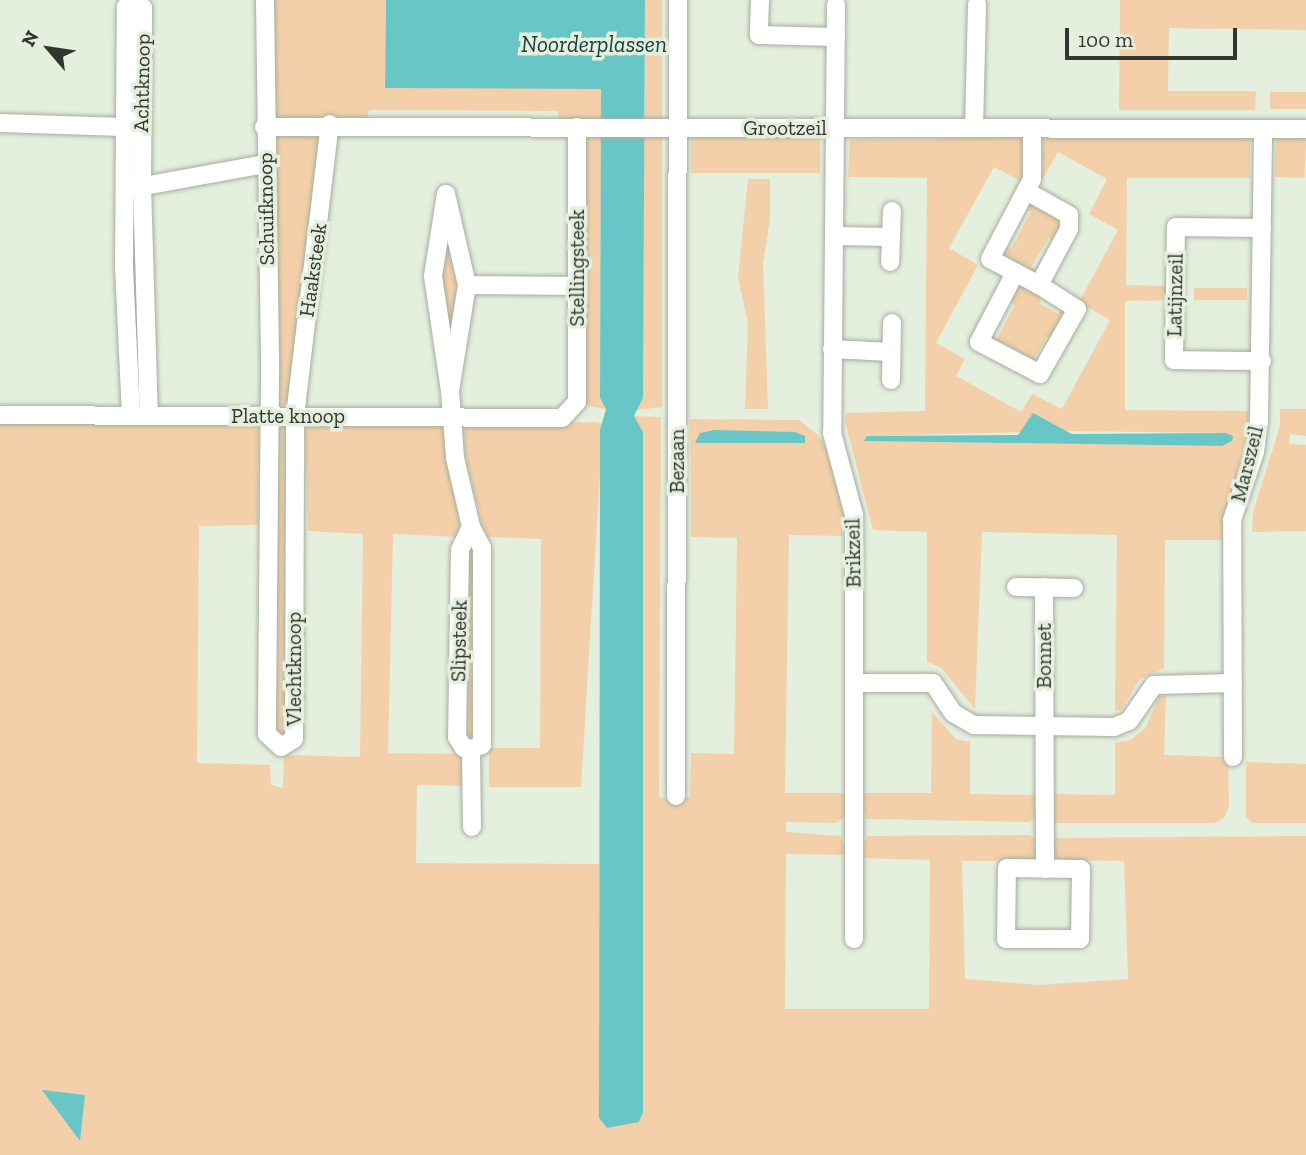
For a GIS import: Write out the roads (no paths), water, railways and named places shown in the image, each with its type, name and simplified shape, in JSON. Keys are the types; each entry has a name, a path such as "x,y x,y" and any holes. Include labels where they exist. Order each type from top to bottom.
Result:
{"street":[{"name":"Schuifknoop","path":"265,0 264,127 270,417"},
{"name":"Bezaan","path":"676,796 678,0"},
{"path":"760,0 759,34 836,37"},
{"path":"974,128 977,4"},
{"name":"Brikzeil","path":"836,5 832,433 854,515 854,939"},
{"name":"Achtknoop","path":"131,416 124,266 134,188 141,138 143,8 126,7 124,127 134,188 149,416"},
{"path":"0,123 124,127 141,138"},
{"name":"Grootzeil","path":"264,127 330,124 1306,129"},
{"name":"Haaksteek","path":"295,415 330,124"},
{"name":"Stellingsteek","path":"574,410 583,127"},
{"path":"1015,273 979,342 1040,374 1077,309 990,258 1028,191 1032,179 1031,129"},
{"name":"Marszeil","path":"1233,757 1233,520 1255,452 1262,361 1263,129"},
{"path":"134,188 265,164"},
{"path":"1028,191 1069,215 1069,229 1039,285"},
{"path":"446,194 467,285 450,391 433,276 446,194"},
{"path":"890,262 892,211"},
{"name":"Latijnzeil","path":"1262,228 1176,227 1174,360 1262,361"},
{"path":"834,236 891,237"},
{"path":"467,285 578,286"},
{"path":"891,380 892,323"},
{"path":"832,349 890,352"},
{"name":"Slipsteek","path":"450,391 451,417 471,527 482,548 482,745 471,749 464,747 457,737 460,550 471,527"},
{"name":"Platte knoop","path":"0,415 562,418 574,410"},
{"name":"Vlechtknoop","path":"270,417 267,734 281,747 294,739 295,415"},
{"path":"1016,587 1074,588"},
{"name":"Bonnet","path":"1044,587 1045,869"},
{"path":"853,683 933,684 963,722 1045,725 1121,725 1129,721 1154,685 1233,683"},
{"name":"Slipsteek","path":"471,749 472,827"},
{"path":"1007,869 1045,869 1081,869 1080,939 1006,939 1007,869"}],"water":[{"name":"Noorderplassen","path":"386,0 645,0 643,398 634,416 643,432 643,1112 639,1122 607,1128 599,1118 600,430 606,409 600,398 601,89 385,88"},
{"path":"1033,413 1072,434 1226,433 1233,436 1232,441 1222,446 864,441 867,436 1018,435"},
{"path":"715,430 795,432 805,436 805,443 695,443 700,433"},
{"path":"42,1090 85,1095 80,1141"}]}
